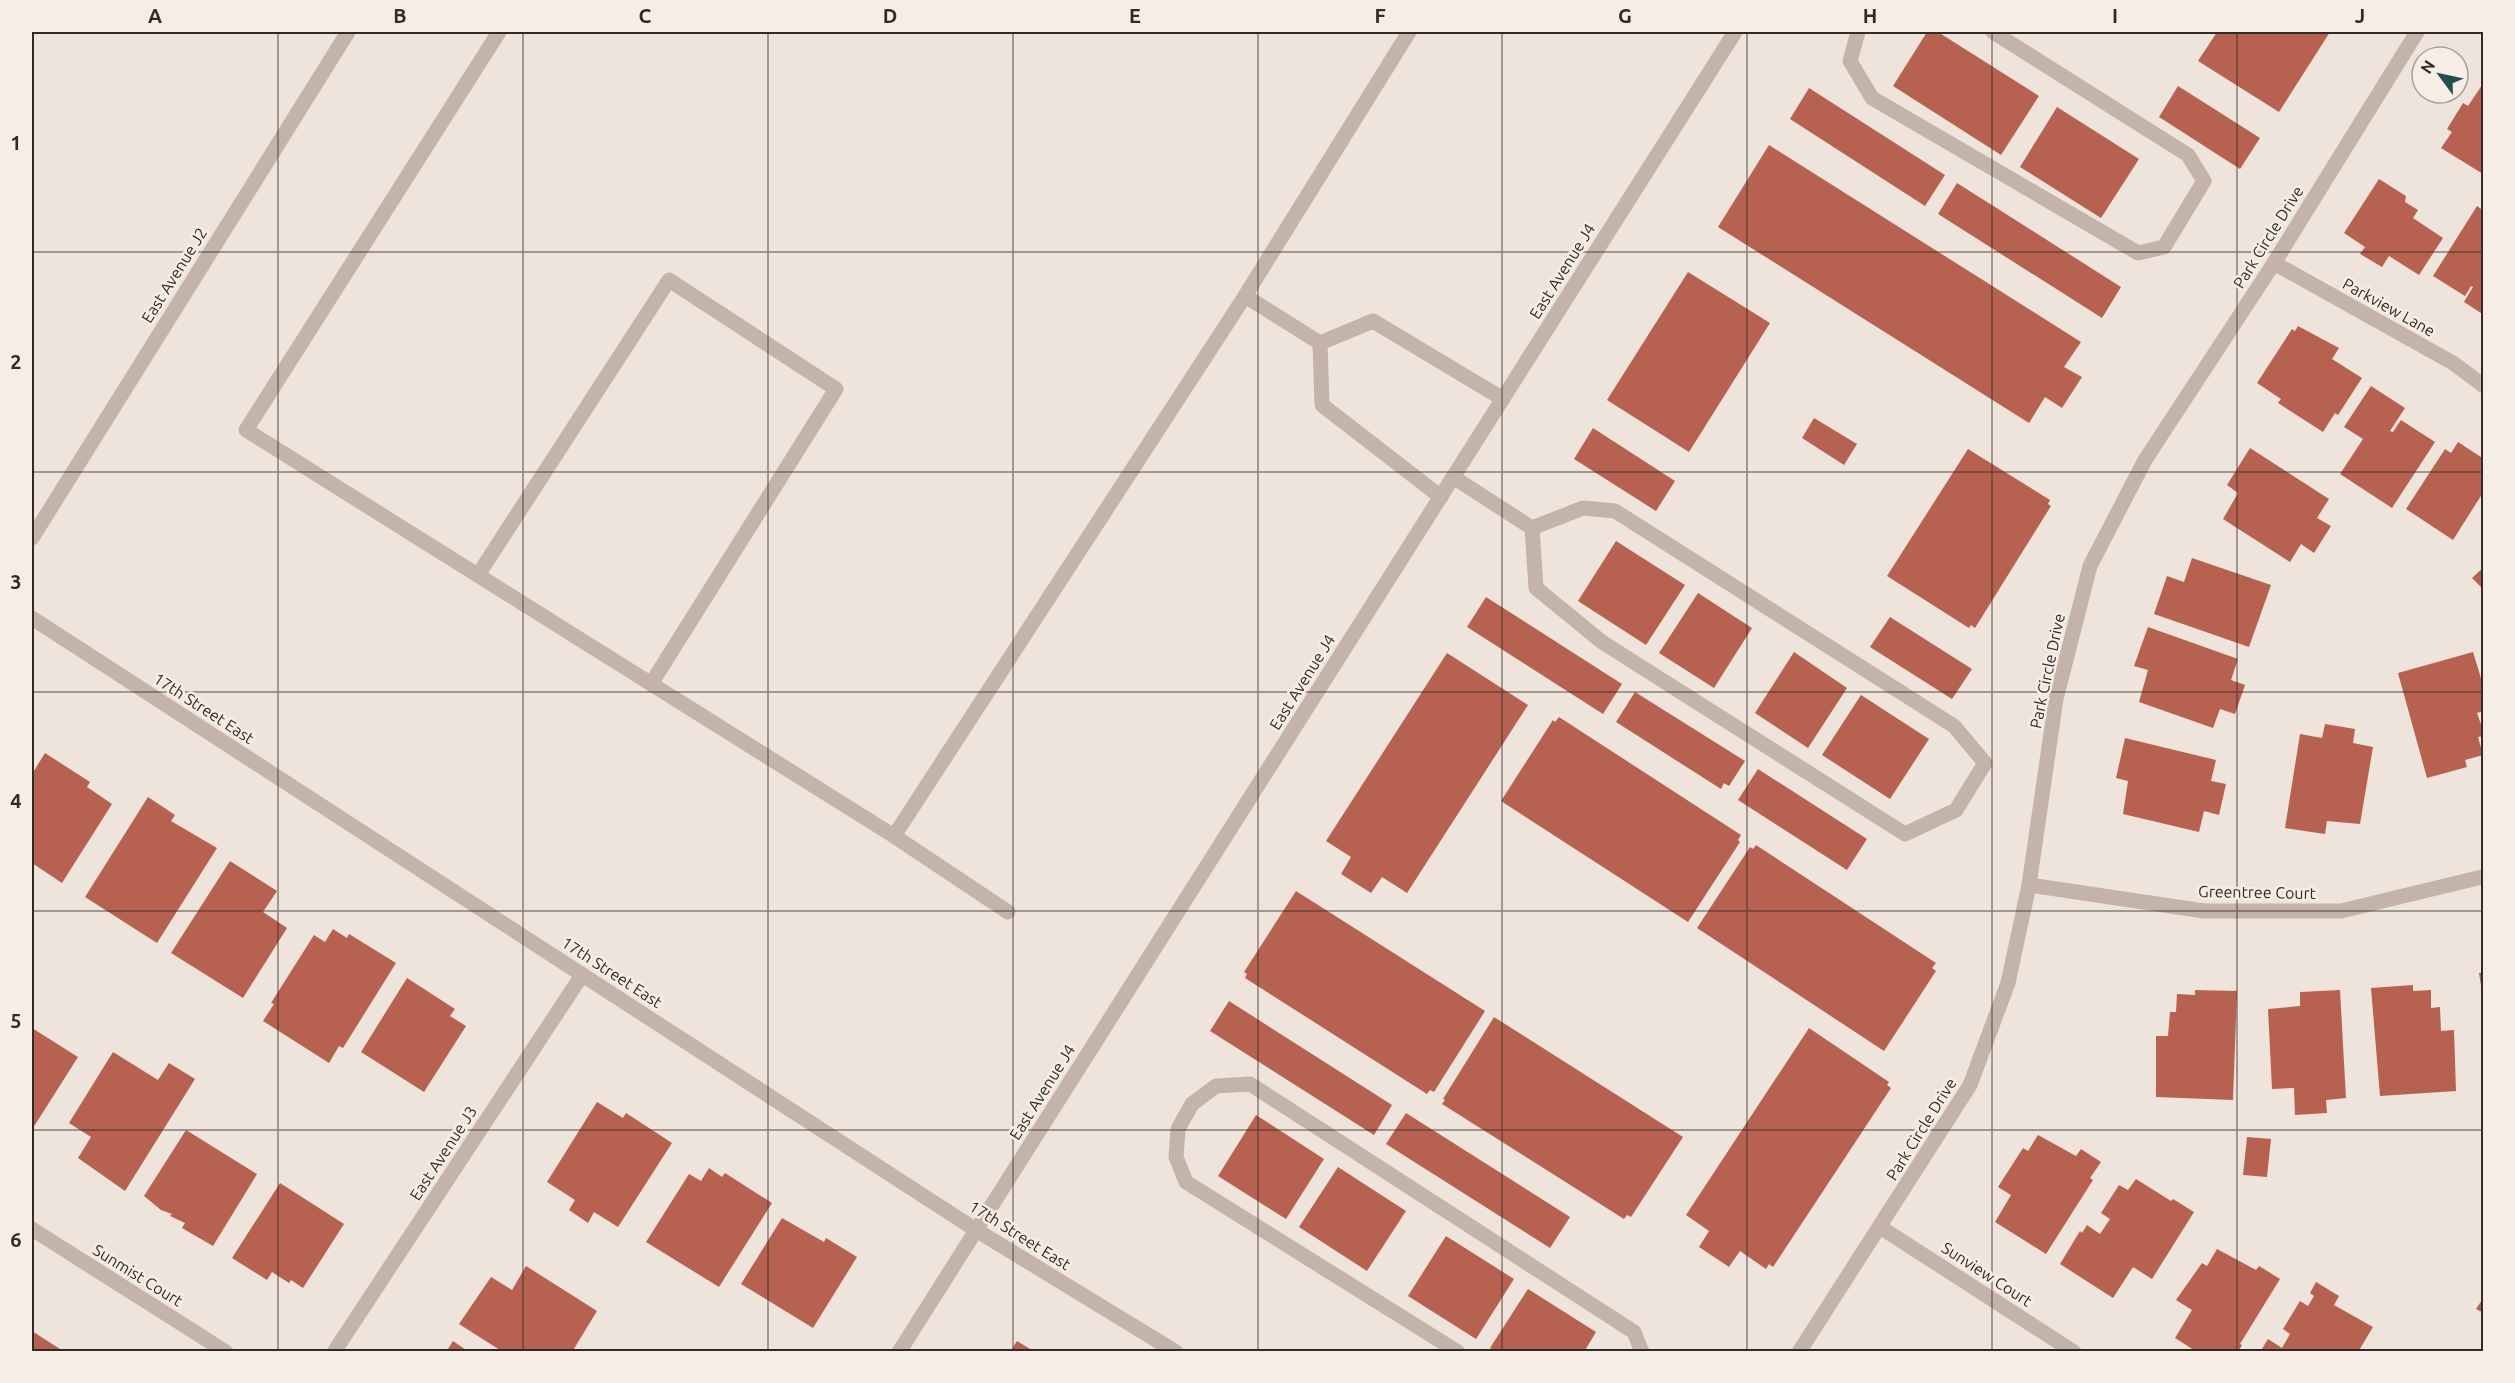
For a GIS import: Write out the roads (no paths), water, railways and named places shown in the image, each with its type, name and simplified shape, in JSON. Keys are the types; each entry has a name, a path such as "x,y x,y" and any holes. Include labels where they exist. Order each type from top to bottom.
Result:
{"street":[{"name":"East Avenue J2","path":"32,538 348,32"},
{"path":"499,32 246,430 894,836 1008,912"},
{"path":"894,836 1245,296 1409,32"},
{"name":"East Avenue J4","path":"899,1352 1735,32"},
{"path":"1858,32 1850,61 1872,98 2138,253 2164,247 2204,181 2188,155 1993,32"},
{"name":"Park Circle Drive","path":"1799,1352 1971,1085 2008,984 2029,885 2056,699 2090,566 2145,460 2274,263 2417,32"},
{"name":"Parkview Lane","path":"2274,263 2453,363 2484,386"},
{"path":"478,575 669,280 836,389 651,684"},
{"path":"1245,296 1320,343"},
{"path":"1320,343 1373,321 1503,399"},
{"path":"1320,343 1322,405 1441,497"},
{"path":"1453,477 1532,528"},
{"path":"1583,508 1615,510 1954,726 1984,763 1956,810 1905,834 1602,642 1536,588 1532,528 1583,508"},
{"name":"17th Street East","path":"32,618 976,1230 1176,1352"},
{"name":"Greentree Court","path":"2029,885 2204,910 2341,911 2482,876"},
{"name":"East Avenue J3","path":"334,1352 582,975"},
{"path":"1458,1352 1186,1182 1176,1157 1177,1139 1178,1129 1192,1104 1216,1086 1250,1084 1634,1332 1642,1352"},
{"name":"Sunview Court","path":"1880,1227 2074,1352"},
{"name":"Sunmist Court","path":"32,1229 226,1352"}]}
